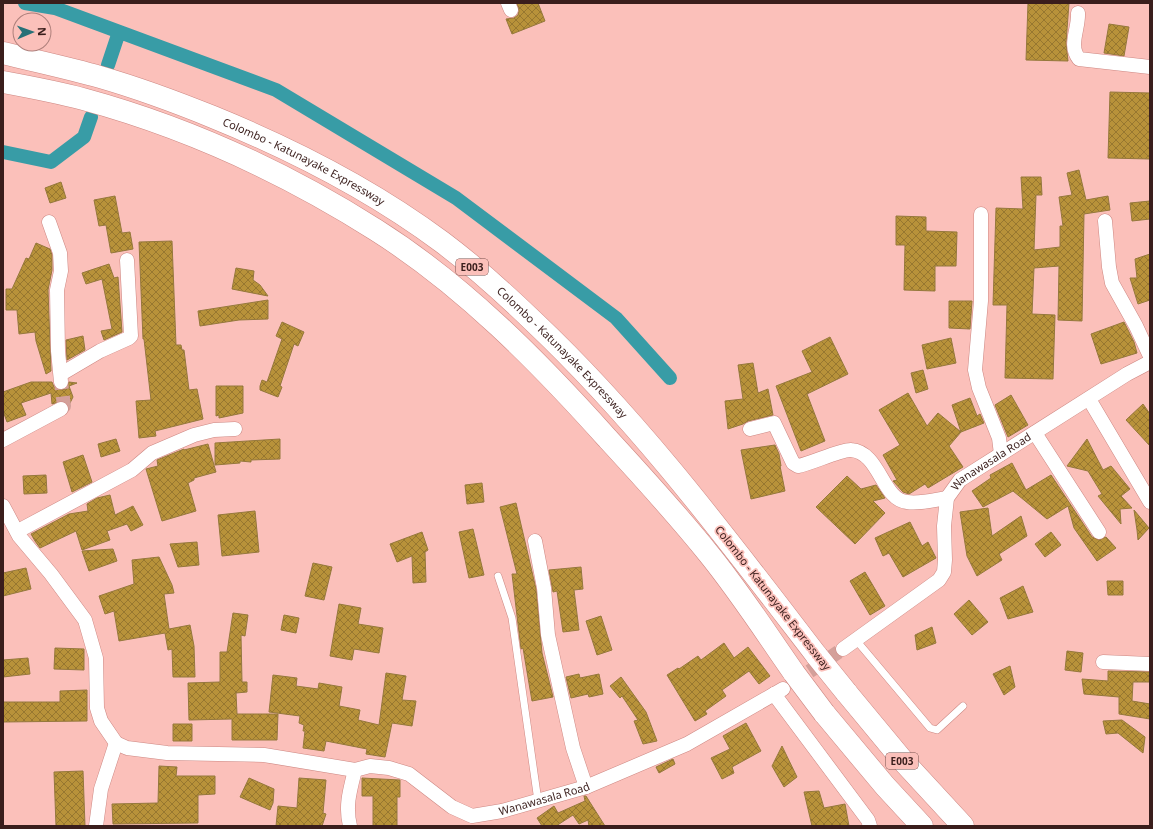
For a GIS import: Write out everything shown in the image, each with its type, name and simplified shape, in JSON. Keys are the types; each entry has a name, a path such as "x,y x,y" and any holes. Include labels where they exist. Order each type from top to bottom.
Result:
{"highway":[{"name":"Colombo - Katunayake Expressway","path":"3,53 100,76 160,97 257,135 307,159 368,192 442,242 503,292 572,358 621,410 713,522 816,656 904,762 963,826"},
{"name":"Colombo - Katunayake Expressway","path":"3,82 82,99 139,116 189,134 281,176 378,231 414,256 510,337 552,378 597,426 709,554 784,685 824,713 885,786 922,826"}],"street":[{"path":"1078,13 1079,22 1073,43 1074,53 1079,59 1150,67"},
{"path":"981,214 981,301 975,370 979,388 999,438 1001,454"},
{"path":"1105,221 1112,283 1136,326 1150,356"},
{"path":"50,222 60,253 61,271 57,290 58,351 61,378 100,351 131,336 127,260"},
{"name":"Wanawasala Road","path":"843,649 939,580 944,572 944,526 947,498 960,480 1150,362"},
{"path":"1089,399 1150,502"},
{"path":"3,440 61,409"},
{"path":"750,429 774,423 793,463 798,466 849,449 860,452 870,459 896,497 906,502 947,498"},
{"path":"18,532 132,470 152,453 194,435 214,430 235,429"},
{"path":"1035,433 1099,532"},
{"path":"3,506 19,536 51,574 85,620 96,658 99,715 107,733 116,743 101,790 96,826"},
{"path":"535,541 544,588 550,643 573,748 586,787"},
{"path":"1103,662 1150,664"},
{"path":"784,685 868,820 870,826"},
{"name":"Wanawasala Road","path":"116,743 127,748 167,753 264,755 356,770 370,766 389,768 409,774 452,807 472,816 502,811 586,787 687,744 784,685"},
{"path":"350,826 347,812 349,792 356,770"}],"lane":[{"path":"498,576 512,618 538,801"},
{"path":"856,640 930,728 937,730 963,706"}],"building":[{"path":"517,3 538,3 545,21 512,34 506,19 514,18 518,15 519,11"},
{"path":"1028,3 1069,3 1066,43 1068,61 1026,60"},
{"path":"1109,24 1129,27 1124,56 1104,53"},
{"path":"1110,92 1150,93 1150,159 1108,158"},
{"path":"1079,170 1086,200 1108,196 1110,210 1084,214 1082,321 1058,320 1059,266 1034,268 1032,314 1055,315 1053,379 1005,378 1007,305 993,305 996,208 1023,209 1021,177 1041,177 1042,195 1036,195 1034,250 1060,247 1060,226 1063,226 1059,197 1072,195 1067,173"},
{"path":"61,182 66,198 50,203 45,188"},
{"path":"115,196 122,233 130,232 133,249 111,253 106,225 99,226 94,200"},
{"path":"1150,201 1150,219 1132,221 1130,203"},
{"path":"896,216 926,217 926,231 957,232 956,266 935,266 935,291 904,290 905,245 896,245"},
{"path":"172,241 176,345 181,345 182,350 184,350 189,390 197,389 203,419 155,431 156,436 139,438 136,401 151,400 143,339 139,242"},
{"path":"36,243 50,249 52,255 52,270 48,290 51,371 46,374 36,341 35,332 19,334 17,310 6,310 6,289 12,289 26,258 29,259"},
{"path":"1150,254 1150,300 1138,304 1130,278 1137,278 1135,259"},
{"path":"109,264 114,278 118,277 122,332 104,340 101,331 112,329 102,279 86,284 82,273"},
{"path":"236,268 254,271 253,280 260,285 268,296 232,289"},
{"path":"268,300 268,319 239,320 200,326 198,311"},
{"path":"949,301 972,301 970,329 949,328"},
{"path":"282,322 304,332 298,346 294,344 280,386 282,387 278,397 260,390 260,386 262,380 267,382 282,339 276,336"},
{"path":"1124,322 1134,342 1137,353 1101,364 1091,334"},
{"path":"83,336 85,350 67,360 66,340"},
{"path":"830,337 848,374 807,394 825,441 801,451 776,386 812,372 802,351"},
{"path":"951,338 956,363 927,369 922,345"},
{"path":"753,363 758,393 768,389 773,415 748,421 728,429 725,401 743,399 738,365"},
{"path":"923,370 928,389 916,393 911,373"},
{"path":"31,382 52,382 54,387 61,390 66,389 69,382 77,383 69,386 73,397 69,405 62,401 52,404 51,393 21,403 26,415 7,422 3,411 3,392"},
{"path":"216,386 243,386 243,413 219,418 219,415 216,416"},
{"path":"908,393 927,426 938,413 961,432 949,446 963,467 928,488 925,484 909,494 903,492 893,481 897,480 883,455 900,445 879,410"},
{"path":"1011,395 1028,425 1008,437 995,405"},
{"path":"970,398 977,416 980,414 984,423 961,432 952,405"},
{"path":"1143,404 1150,414 1150,446 1126,420"},
{"path":"116,439 120,451 101,457 98,444"},
{"path":"280,439 280,459 251,460 251,462 240,461 240,463 215,465 215,443"},
{"path":"1087,439 1103,470 1111,466 1130,489 1121,496 1132,508 1120,509 1121,524 1098,496 1102,494 1088,471 1067,466"},
{"path":"208,444 216,472 194,478 194,480 188,483 196,511 162,521 146,469 158,466 157,460 184,449"},
{"path":"775,445 779,454 785,491 751,499 741,450"},
{"path":"83,455 92,482 72,492 63,462"},
{"path":"1012,463 1026,490 1051,475 1092,537 1099,540 1106,537 1116,548 1097,561 1074,528 1068,506 1047,519 1013,491 983,507 972,491 991,478 990,475"},
{"path":"46,475 47,493 24,494 23,476"},
{"path":"847,476 861,489 876,485 885,498 873,501 885,513 855,544 816,507"},
{"path":"482,483 484,502 467,504 465,485"},
{"path":"110,495 115,515 133,506 143,525 131,531 127,524 107,531 110,540 82,550 76,531 40,548 31,534 69,514 88,511 87,504 97,498"},
{"path":"516,503 536,589 542,653 553,697 532,701 523,648 521,649 512,574 517,574 500,507"},
{"path":"988,508 992,536 1021,516 1027,536 999,554 1002,560 977,576 967,556 960,512"},
{"path":"1134,510 1149,528 1138,540 1137,530"},
{"path":"255,511 259,552 222,556 218,515"},
{"path":"910,522 922,546 928,542 936,558 903,577 889,553 883,556 875,538"},
{"path":"473,529 484,575 469,578 459,532"},
{"path":"422,532 428,550 425,552 426,582 413,583 412,556 397,562 390,544"},
{"path":"1051,532 1061,545 1045,557 1035,544"},
{"path":"197,542 199,565 178,567 170,544"},
{"path":"113,549 117,561 89,571 82,551"},
{"path":"159,557 172,585 174,593 164,594 169,629 190,625 194,646 195,677 173,677 172,649 168,650 165,633 119,641 114,611 105,614 99,596 134,584 132,560"},
{"path":"313,563 332,567 324,600 305,596"},
{"path":"581,567 583,589 574,590 579,630 563,632 557,591 553,592 549,570"},
{"path":"26,568 31,589 3,596 3,573"},
{"path":"865,572 885,606 870,615 850,581"},
{"path":"1107,581 1123,581 1123,595 1108,595"},
{"path":"1023,586 1033,612 1008,619 1000,598"},
{"path":"969,600 988,622 972,635 954,614"},
{"path":"339,604 361,608 358,624 383,628 379,653 354,649 352,660 330,656"},
{"path":"233,613 248,615 245,636 241,635 242,682 247,682 247,692 236,693 237,714 278,714 277,740 232,740 232,719 189,720 188,683 220,682 220,652 227,652"},
{"path":"284,615 299,618 296,633 281,630"},
{"path":"601,616 612,650 597,655 586,621"},
{"path":"932,627 936,643 917,650 915,635"},
{"path":"724,643 734,658 748,647 770,676 759,684 749,671 722,690 726,696 705,711 707,714 695,721 667,675 698,656 701,660"},
{"path":"55,648 84,649 84,670 54,669"},
{"path":"1067,651 1083,653 1081,672 1065,670"},
{"path":"28,658 30,674 3,677 3,660"},
{"path":"1010,666 1015,687 1004,695 993,674"},
{"path":"1108,671 1150,672 1149,682 1133,682 1132,701 1150,704 1150,719 1119,714 1119,697 1084,694 1082,679 1108,681"},
{"path":"386,673 406,676 402,700 416,701 412,726 392,723 385,757 366,754 367,749 326,741 324,751 303,748 305,731 303,731 304,725 299,723 300,716 269,712 273,675 297,678 296,686 318,689 319,683 342,687 339,706 360,710 358,720 379,725"},
{"path":"579,674 580,678 599,674 603,694 589,697 588,694 571,698 566,677"},
{"path":"621,677 646,712 657,741 643,744 634,721 638,720 622,696 620,698 610,686"},
{"path":"87,690 87,721 3,722 3,702 60,702 60,691"},
{"path":"1122,720 1145,737 1143,753 1118,733 1106,734 1103,721"},
{"path":"746,723 761,751 732,767 734,773 722,779 711,758 730,749 723,736"},
{"path":"173,724 192,724 192,741 173,741"},
{"path":"782,746 797,777 784,787 772,766"},
{"path":"673,759 675,764 659,773 656,767"},
{"path":"159,766 177,767 176,776 215,776 215,794 198,795 198,823 113,824 112,804 158,803"},
{"path":"83,771 85,826 56,826 54,772"},
{"path":"249,778 274,789 273,803 270,810 240,797"},
{"path":"299,778 326,780 323,813 326,814 322,826 276,826 278,806 297,808"},
{"path":"362,778 400,780 400,797 397,797 397,826 373,826 373,796 362,796"},
{"path":"819,791 824,808 845,804 849,826 812,826 804,792"},
{"path":"584,796 586,796 605,826 589,826 588,820 579,824 573,815 556,826 542,826 537,818 554,806 558,813 585,801"}],"waterway":[{"path":"25,3 55,8 276,90 456,198 616,318 670,378"},
{"path":"108,65 119,32"},
{"path":"3,152 51,162 84,137 91,117"}],"tunnel":[{"path":"61,382 64,406 61,409"},
{"path":"792,683 843,649"}]}
